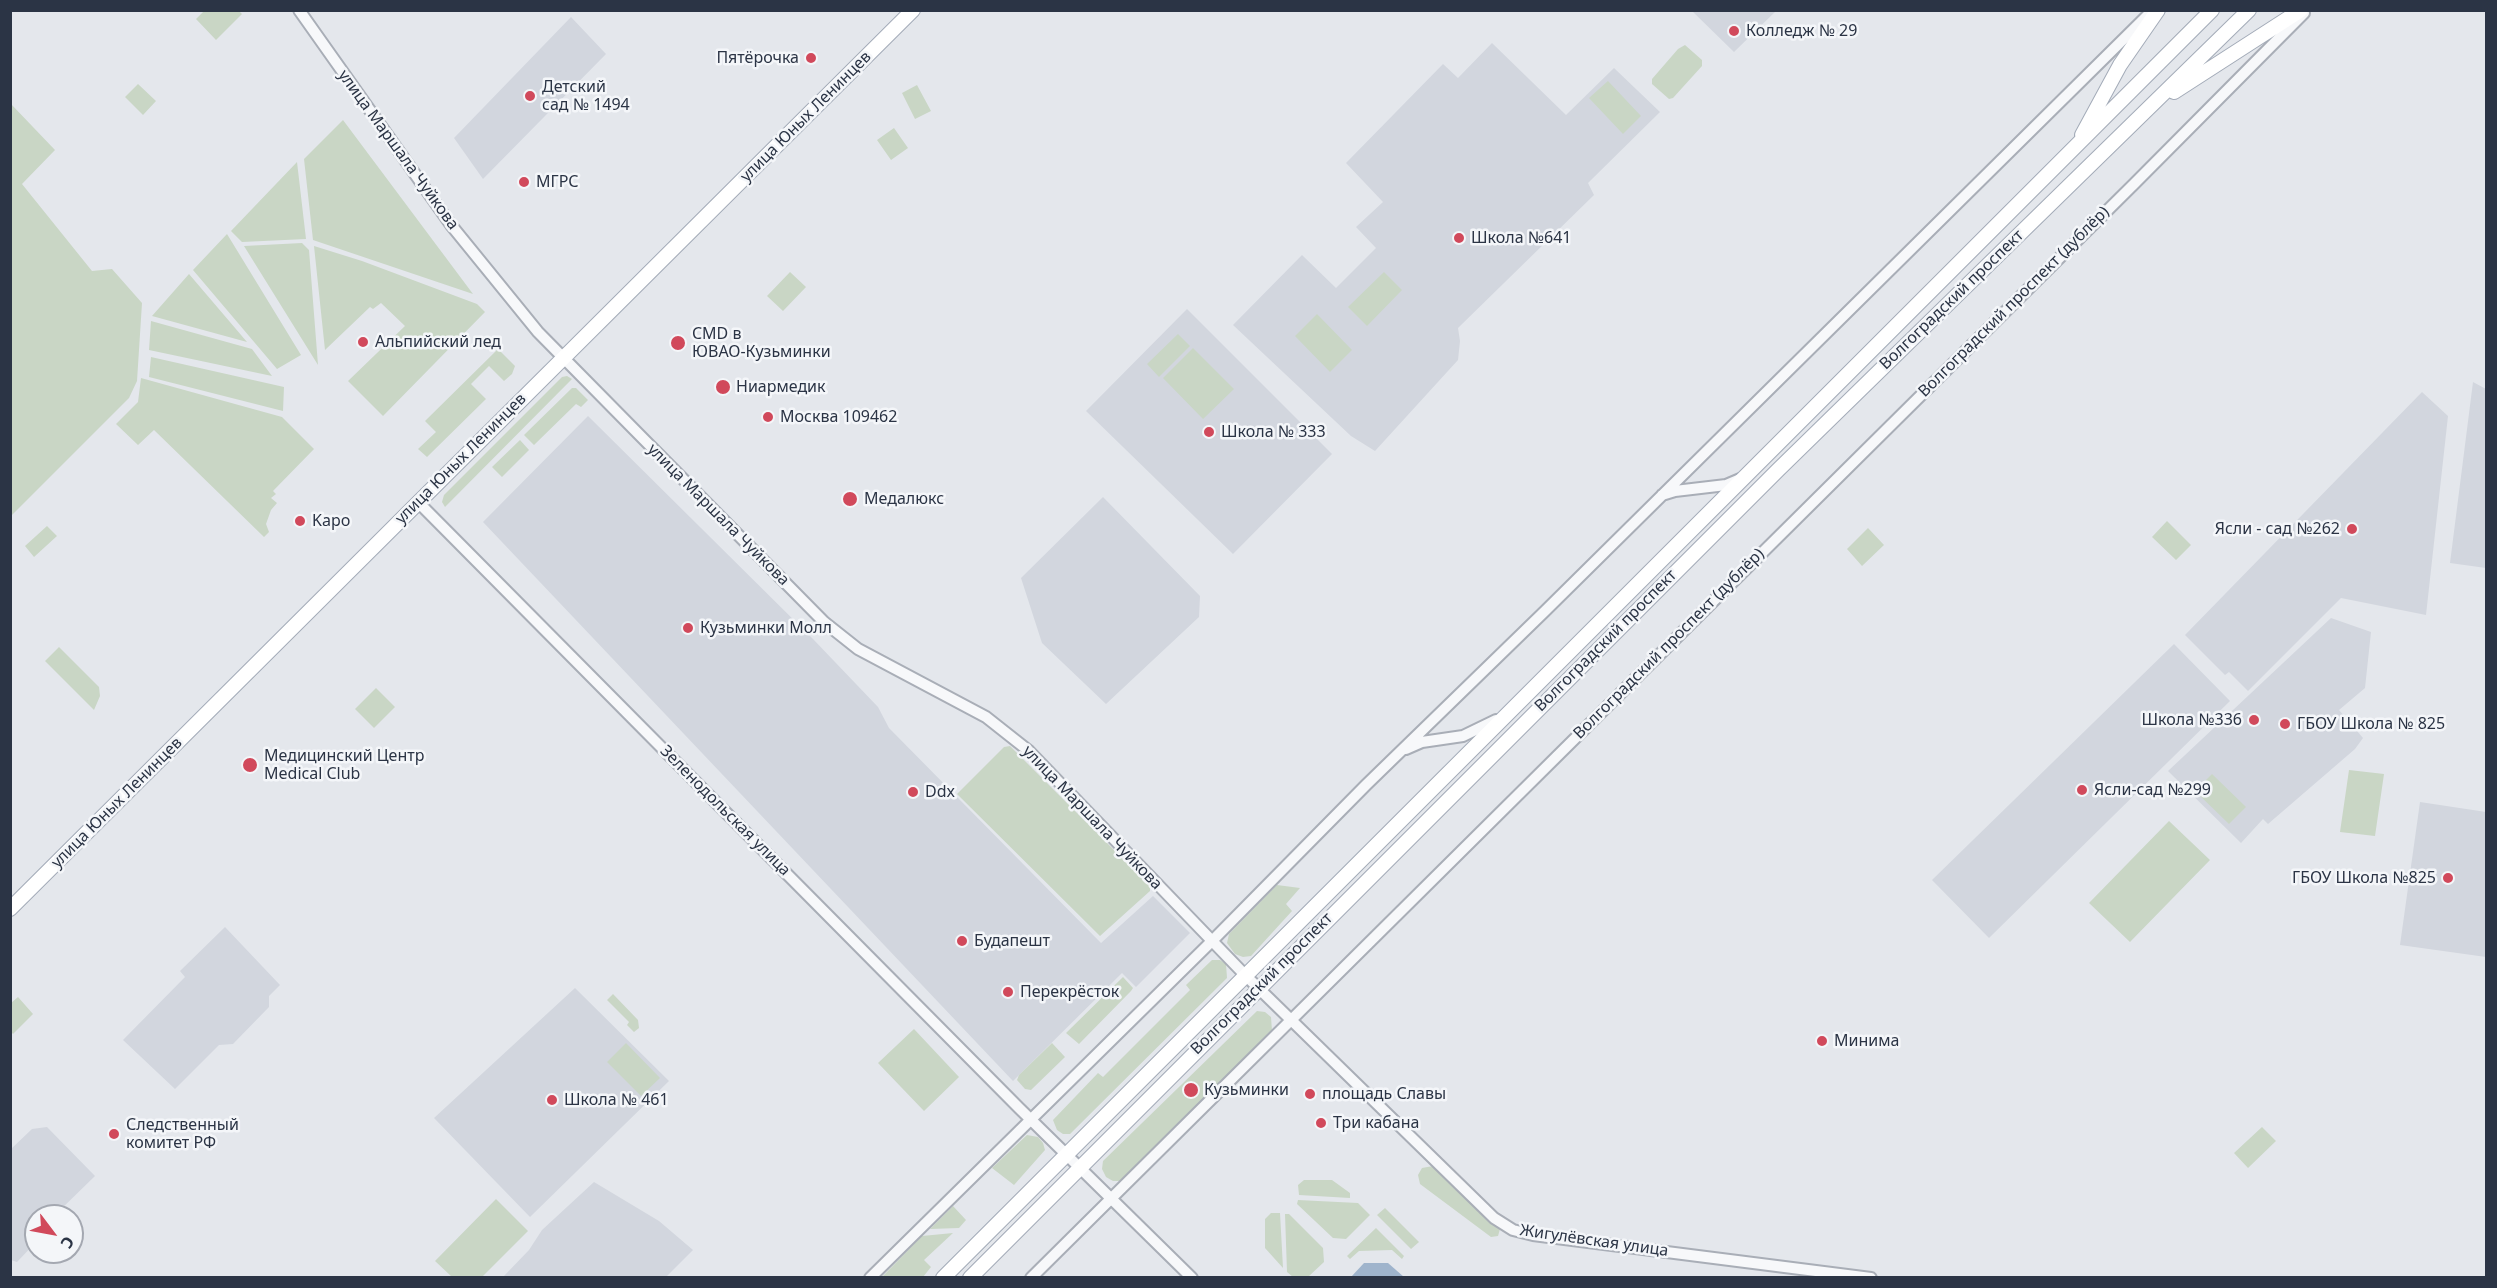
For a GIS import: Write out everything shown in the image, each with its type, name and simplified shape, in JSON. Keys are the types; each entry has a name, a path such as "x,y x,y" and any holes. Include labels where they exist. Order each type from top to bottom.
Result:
{"main road":[{"name":"улица Юных Ленинцев","path":"10,909 913,10"},
{"path":"2074,150 2120,65 2158,10"},
{"name":"Волгоградский проспект","path":"943,1278 2212,10"},
{"name":"Волгоградский проспект","path":"970,1278 1786,462 2248,10"},
{"path":"2145,111 2301,10"}],"street":[{"name":"улица Маршала Чуйкова","path":"299,10 451,225 538,332 824,622 858,649 986,717 1004,729 1034,756 1245,975"},
{"path":"870,1278 1212,941 1399,752 1544,612 2153,10"},
{"name":"Волгоградский проспект (дублёр)","path":"1031,1278 2306,10"},
{"path":"1660,496 1675,491 1726,485 1746,476"},
{"name":"Зеленодольская улица","path":"418,502 1110,1199"},
{"path":"1399,752 1422,742 1463,736 1506,714"},
{"name":"Жигулёвская улица","path":"1245,975 1494,1218 1513,1230 1533,1235 1871,1278"},
{"path":"1110,1199 1192,1278"}],"shaded area":[{"name":"Колледж № 29","path":"1692,11 1776,11 1734,52"},
{"name":"Детский сад № 1494","path":"571,17 606,54 483,179 454,138"},
{"name":"Школа №641","path":"1492,43 1566,115 1614,68 1660,112 1588,183 1594,195 1458,328 1460,341 1458,360 1375,451 1351,436 1233,325 1302,255 1336,288 1376,248 1356,227 1383,202 1346,163 1443,64 1458,78"},
{"name":"Школа № 333","path":"1187,309 1332,454 1233,554 1086,411"},
{"path":"2473,382 2486,389 2486,568 2450,563"},
{"path":"2422,392 2448,416 2426,615 2341,598 2248,691 2229,672 2225,675 2185,635"},
{"path":"588,416 813,639 878,707 889,728 1101,943 1153,896 1190,933 1136,987 1122,973 1013,1081 483,522"},
{"path":"1103,497 1200,596 1199,617 1106,704 1042,643 1021,578"},
{"name":"ГБОУ Школа № 825","path":"2331,618 2371,632 2365,688 2339,710 2363,738 2355,749 2268,824 2263,819 2241,843 2168,771"},
{"name":"Ясли-сад №299","path":"2174,644 2230,701 1989,938 1932,880"},
{"name":"ГБОУ Школа №825","path":"2420,802 2486,812 2486,957 2400,945"},
{"path":"225,927 280,985 269,996 269,1007 233,1044 219,1045 175,1089 123,1040 185,977 180,971"},
{"name":"Школа № 461","path":"575,988 669,1081 530,1217 434,1118"},
{"path":"47,1127 95,1176 66,1204 24,1204 24,1255 17,1262 11,1260 11,1149 32,1129"},
{"path":"594,1182 659,1221 693,1250 666,1277 503,1277 529,1250 542,1230"}],"green space":[{"path":"205,10 239,11 242,14 216,40 196,19"},
{"path":"1685,45 1702,60 1702,66 1673,98 1669,99 1652,84 1652,79 1678,49"},
{"path":"1608,81 1641,116 1623,134 1589,98"},
{"path":"138,84 156,101 143,115 125,97"},
{"path":"917,85 931,111 915,119 902,93"},
{"path":"11,104 55,150 22,184 92,271 112,269 142,303 137,381 129,398 11,516"},
{"path":"343,120 473,294 313,240 304,159"},
{"path":"894,128 908,148 891,160 877,140"},
{"path":"297,162 306,239 242,242 231,231"},
{"path":"227,234 301,355 277,369 193,270"},
{"path":"302,243 309,250 318,365 244,246"},
{"path":"314,246 362,261 477,304 485,312 383,416 348,381 405,326 381,303 373,309 370,307 325,350"},
{"path":"790,272 806,287 783,311 767,296"},
{"path":"1384,272 1402,290 1367,326 1348,307"},
{"path":"189,274 247,342 152,316"},
{"path":"1317,314 1352,350 1330,372 1295,336"},
{"path":"151,321 252,349 272,376 149,350"},
{"path":"1178,334 1190,346 1159,377 1147,364"},
{"path":"1193,348 1234,389 1203,419 1163,378"},
{"path":"498,349 515,366 512,374 504,381 489,366 471,384 486,399 427,457 418,449 436,432 425,421"},
{"path":"151,357 284,387 283,411 149,377"},
{"path":"567,376 572,379 445,507 442,502 444,495 562,377"},
{"path":"141,378 282,417 314,449 273,491 276,494 271,498 277,503 271,510 266,524 269,532 264,537 154,430 138,445 116,424 138,402"},
{"path":"572,388 576,388 588,400 581,407 576,404 534,445 524,435"},
{"path":"520,440 529,450 502,477 492,467"},
{"path":"2167,521 2191,545 2176,560 2152,537"},
{"path":"47,526 57,536 34,557 25,546"},
{"path":"1868,528 1884,545 1862,566 1847,549"},
{"path":"59,647 99,687 100,696 94,710 45,661"},
{"path":"376,688 395,707 374,728 355,709"},
{"path":"1010,746 1150,886 1150,891 1100,936 957,794 1004,747"},
{"path":"2349,770 2384,774 2375,836 2340,832"},
{"path":"2212,774 2246,807 2229,824 2195,791"},
{"path":"2169,821 2210,860 2130,942 2089,903"},
{"path":"1277,885 1300,888 1286,904 1292,911 1251,956 1243,957 1235,954 1227,943 1229,934"},
{"path":"1212,960 1220,960 1226,964 1227,978 1070,1134 1063,1134 1057,1130 1053,1120 1098,1073 1103,1077 1190,990 1186,985"},
{"path":"1123,977 1133,988 1079,1044 1066,1033"},
{"path":"613,994 638,1020 639,1028 634,1032 627,1025 629,1022 607,1000"},
{"path":"18,997 33,1014 13,1034 11,1032 11,1003"},
{"path":"1257,1011 1265,1012 1271,1017 1272,1031 1120,1181 1113,1181 1106,1177 1102,1169 1103,1161"},
{"path":"914,1029 959,1077 924,1111 878,1063"},
{"path":"626,1043 660,1078 641,1096 607,1062"},
{"path":"1052,1043 1065,1057 1031,1090 1025,1089 1017,1080 1019,1075"},
{"path":"2262,1127 2276,1141 2248,1168 2234,1153"},
{"path":"1027,1135 1038,1137 1045,1150 1014,1185 992,1168"},
{"path":"1433,1166 1500,1229 1498,1236 1491,1237 1420,1184 1418,1175 1422,1168"},
{"path":"1304,1180 1332,1180 1350,1193 1350,1198 1299,1195 1298,1185"},
{"path":"496,1199 528,1231 482,1277 452,1277 435,1261"},
{"path":"1298,1200 1358,1203 1370,1215 1346,1239 1333,1238 1297,1204"},
{"path":"953,1206 966,1220 959,1228 930,1229"},
{"path":"1385,1208 1419,1242 1411,1249 1377,1215"},
{"path":"1271,1213 1280,1213 1283,1268 1265,1248 1265,1219"},
{"path":"1285,1214 1289,1214 1323,1248 1324,1262 1308,1277 1293,1277 1287,1272"},
{"path":"1376,1228 1404,1256 1402,1259 1392,1250 1359,1251 1350,1259 1347,1256"},
{"path":"953,1233 924,1260 931,1267 923,1277 882,1277 922,1236"}],"water":[{"path":"1364,1263 1388,1263 1404,1277 1351,1277"}],"place":[{"name":"Колледж № 29","path":"1734,31"},
{"name":"Пятёрочка","path":"811,58"},
{"name":"Детский сад № 1494","path":"530,96"},
{"name":"МГРС","path":"524,182"},
{"name":"Школа №641","path":"1459,238"},
{"name":"Альпийский лед","path":"363,342"},
{"name":"CMD в ЮВАО-Кузьминки","path":"678,343"},
{"name":"Ниармедик","path":"723,387"},
{"name":"Москва 109462","path":"768,417"},
{"name":"Школа № 333","path":"1209,432"},
{"name":"Медалюкс","path":"850,499"},
{"name":"Kapo","path":"300,521"},
{"name":"Ясли - сад №262","path":"2352,529"},
{"name":"Кузьминки Молл","path":"688,628"},
{"name":"Школа №336","path":"2254,720"},
{"name":"ГБОУ Школа № 825","path":"2285,724"},
{"name":"Медицинский Центр Medical Club","path":"250,765"},
{"name":"Ясли-сад №299","path":"2082,790"},
{"name":"Ddx","path":"913,792"},
{"name":"ГБОУ Школа №825","path":"2448,878"},
{"name":"Будапешт","path":"962,941"},
{"name":"Перекрёсток","path":"1008,992"},
{"name":"Минима","path":"1822,1041"},
{"name":"Кузьминки","path":"1191,1090"},
{"name":"площадь Славы","path":"1310,1094"},
{"name":"Школа № 461","path":"552,1100"},
{"name":"Три кабана","path":"1321,1123"},
{"name":"Следственный комитет РФ","path":"114,1134"}]}
